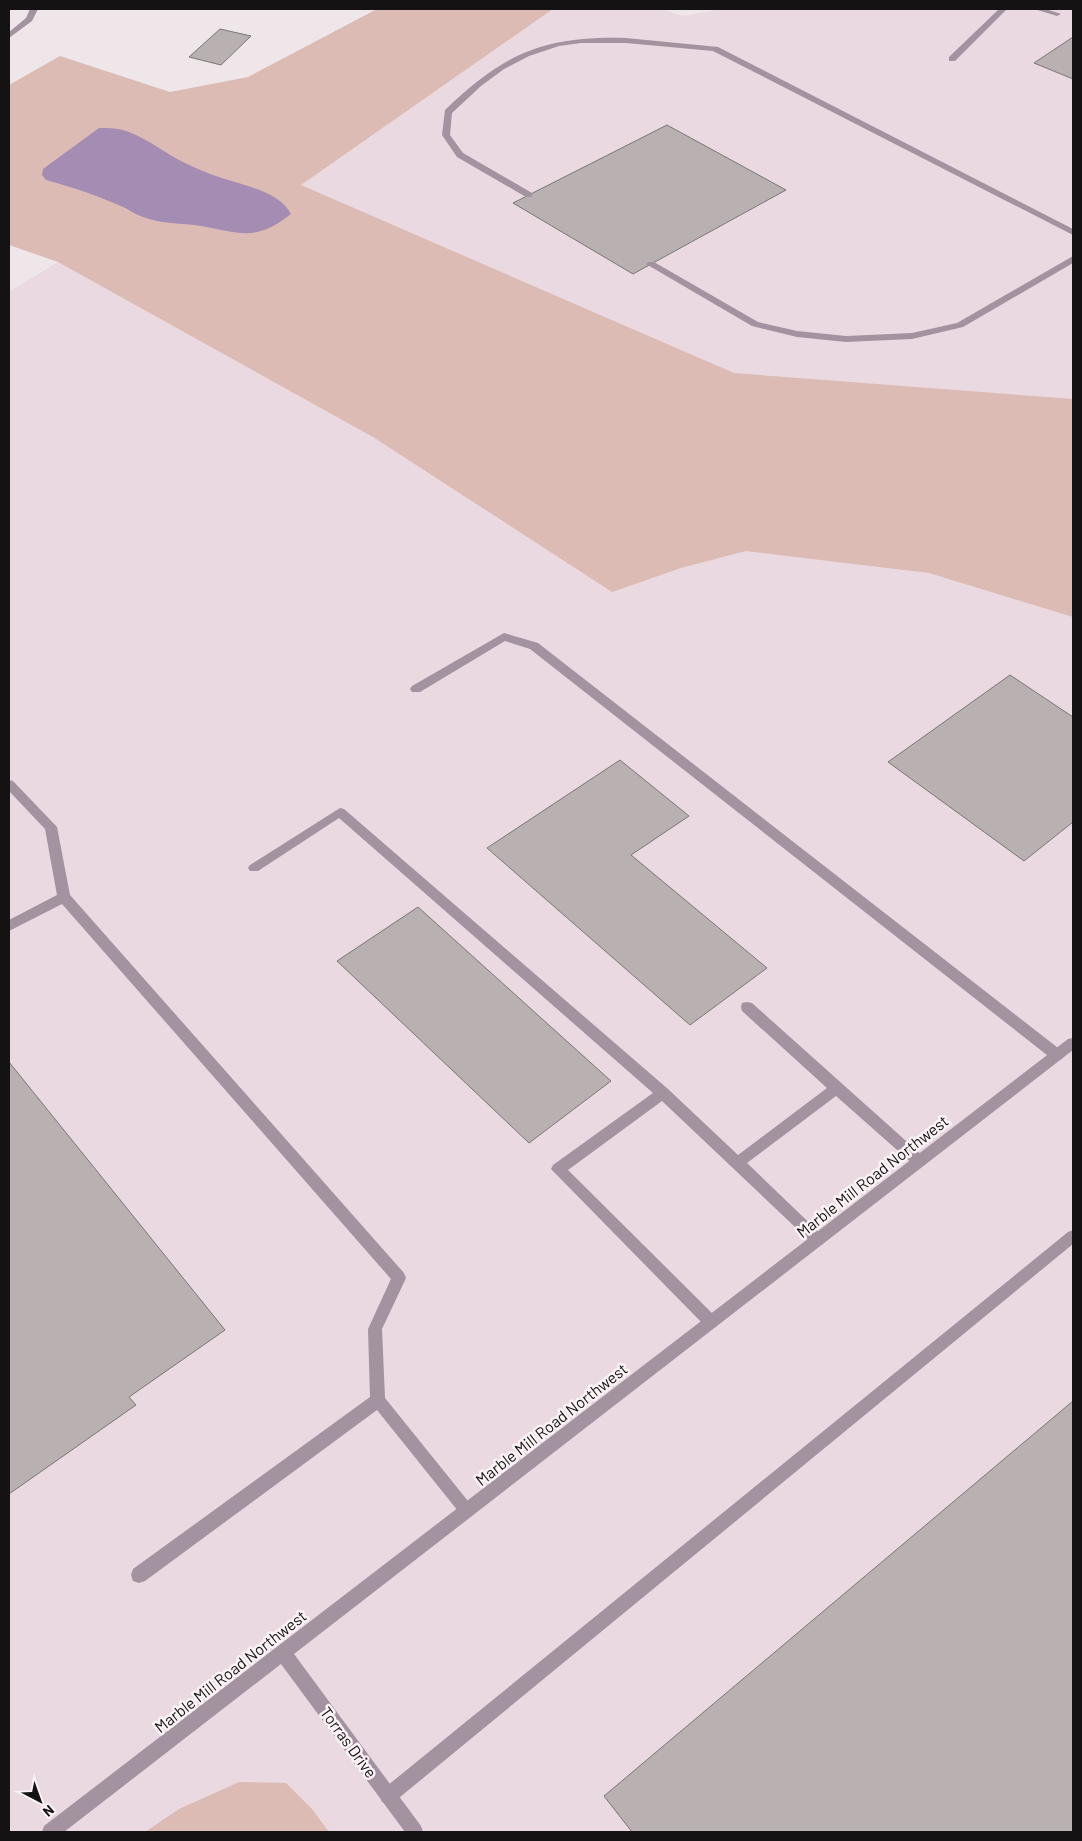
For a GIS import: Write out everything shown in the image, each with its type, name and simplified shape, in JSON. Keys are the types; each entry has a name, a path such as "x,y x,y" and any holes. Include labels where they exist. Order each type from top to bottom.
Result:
{"street":[{"path":"9,36 29,19 34,9"},
{"path":"952,59 1003,9"},
{"path":"1038,9 1057,14"},
{"path":"529,195 460,155 446,136 448,112 472,88 505,66 538,50 572,42 619,41 665,44 715,50 1073,232"},
{"path":"651,264 755,324 797,334 846,339 912,336 960,325 1073,259"},
{"path":"416,689 504,637 534,646 1057,1055"},
{"path":"9,784 51,827 64,897 398,1278 375,1329 378,1400 467,1511"},
{"path":"254,868 340,812 663,1093 818,1240"},
{"path":"9,926 64,897"},
{"path":"747,1007 919,1161"},
{"name":"Marble Mill Road Northwest","path":"50,1832 1073,1043"},
{"path":"738,1163 836,1088"},
{"path":"663,1093 558,1169 711,1322"},
{"path":"388,1796 1073,1236"},
{"path":"140,1575 378,1400"},
{"name":"Torras Drive","path":"283,1653 415,1832"}],"shaded area":[{"path":"377,9 553,9 301,185 734,373 1073,399 1073,617 929,573 746,551 681,568 612,592 373,437 58,262 9,245 9,85 60,56 170,92 248,77"},
{"path":"553,9 661,9 683,16 723,9 1073,9 1073,1832 9,1832 9,292 58,262 301,185"},
{"path":"99,128 111,128 129,132 197,169 261,190 286,206 291,214 268,229 257,232 237,233 150,219 95,195 46,180 42,175 43,169"},
{"path":"239,1782 286,1783 312,1809 329,1832 145,1832 179,1809"}],"building":[{"path":"220,29 251,36 221,65 189,57"},
{"path":"1073,37 1073,79 1034,63"},
{"path":"667,125 786,190 633,274 513,203"},
{"path":"1010,675 1073,717 1073,822 1024,861 888,762"},
{"path":"620,760 689,816 631,855 767,968 690,1025 487,848"},
{"path":"418,907 611,1081 529,1143 337,961"},
{"path":"9,1062 225,1330 129,1397 136,1405 9,1494"},
{"path":"1073,1401 1073,1832 632,1832 604,1796"}]}
